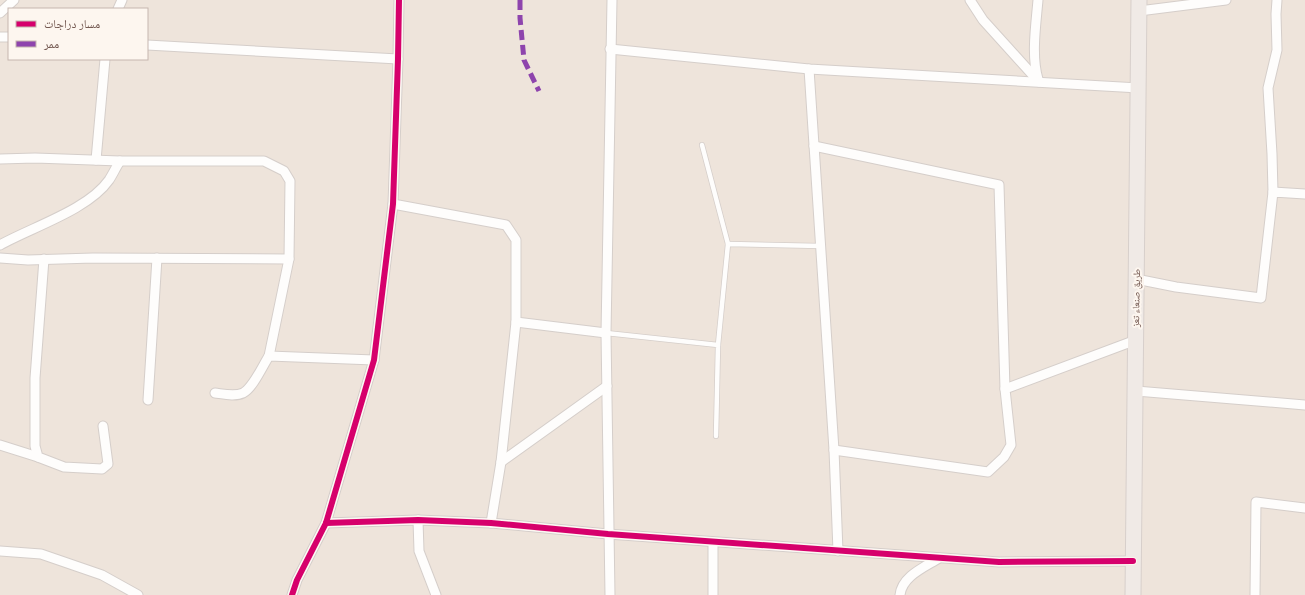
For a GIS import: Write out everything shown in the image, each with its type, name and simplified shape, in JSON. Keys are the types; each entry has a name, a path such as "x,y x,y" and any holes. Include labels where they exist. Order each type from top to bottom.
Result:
{"highway":[{"name":"طريق صنعاء تعز","path":"1133,595 1139,6"}],"street":[{"path":"0,13 14,0"},
{"path":"292,595 297,580 326,523 374,360 393,204 399,0"},
{"path":"610,595 606,333 612,0"},
{"path":"970,0 983,20 1039,82"},
{"path":"1038,0 1035,30 1035,70 1039,82"},
{"path":"1139,6 1226,0"},
{"path":"1136,279 1176,287 1261,298 1273,192 1268,88 1277,50 1277,0"},
{"path":"148,45 398,59"},
{"path":"610,49 809,69 1139,88"},
{"path":"96,160 105,60"},
{"path":"809,69 834,450 838,551"},
{"path":"814,146 999,185 1005,389 1011,445 1004,457 988,472 834,450"},
{"path":"0,160 34,158 120,161 264,161 284,172 290,181 289,259 269,356 253,383 244,393 234,395 215,393"},
{"path":"0,245 52,220 90,198 109,181 120,161"},
{"path":"1273,192 1305,194"},
{"path":"393,204 506,225 516,240 516,322 501,462 491,523"},
{"path":"0,258 289,259"},
{"path":"148,400 157,258"},
{"path":"38,458 35,446 35,378 44,259"},
{"path":"516,322 606,333"},
{"path":"1005,389 1136,340"},
{"path":"269,356 374,360"},
{"path":"501,462 606,386"},
{"path":"1136,390 1305,405"},
{"path":"0,445 64,467 102,469 108,464 103,426"},
{"path":"1255,595 1256,502 1305,508"},
{"path":"326,523 418,520 491,523 608,534 999,562 1133,561"},
{"path":"418,520 419,552 436,595"},
{"path":"713,542 713,595"},
{"path":"0,551 41,554 102,575 138,595"},
{"path":"900,595 901,590 910,577 939,558"}],"lane":[{"path":"702,145 728,244 718,346 716,436"},
{"path":"728,244 821,246"},
{"path":"606,333 718,346"}],"shaded area":[{"path":"0,0 1305,0 1305,595 0,595"}],"marked path":[{"path":"520,0 524,60 539,91"}],"cycle path":[{"path":"292,595 297,580 326,523 374,360 393,204 399,0"},
{"path":"326,523 418,520 491,523 608,534 999,562 1133,561"}]}
